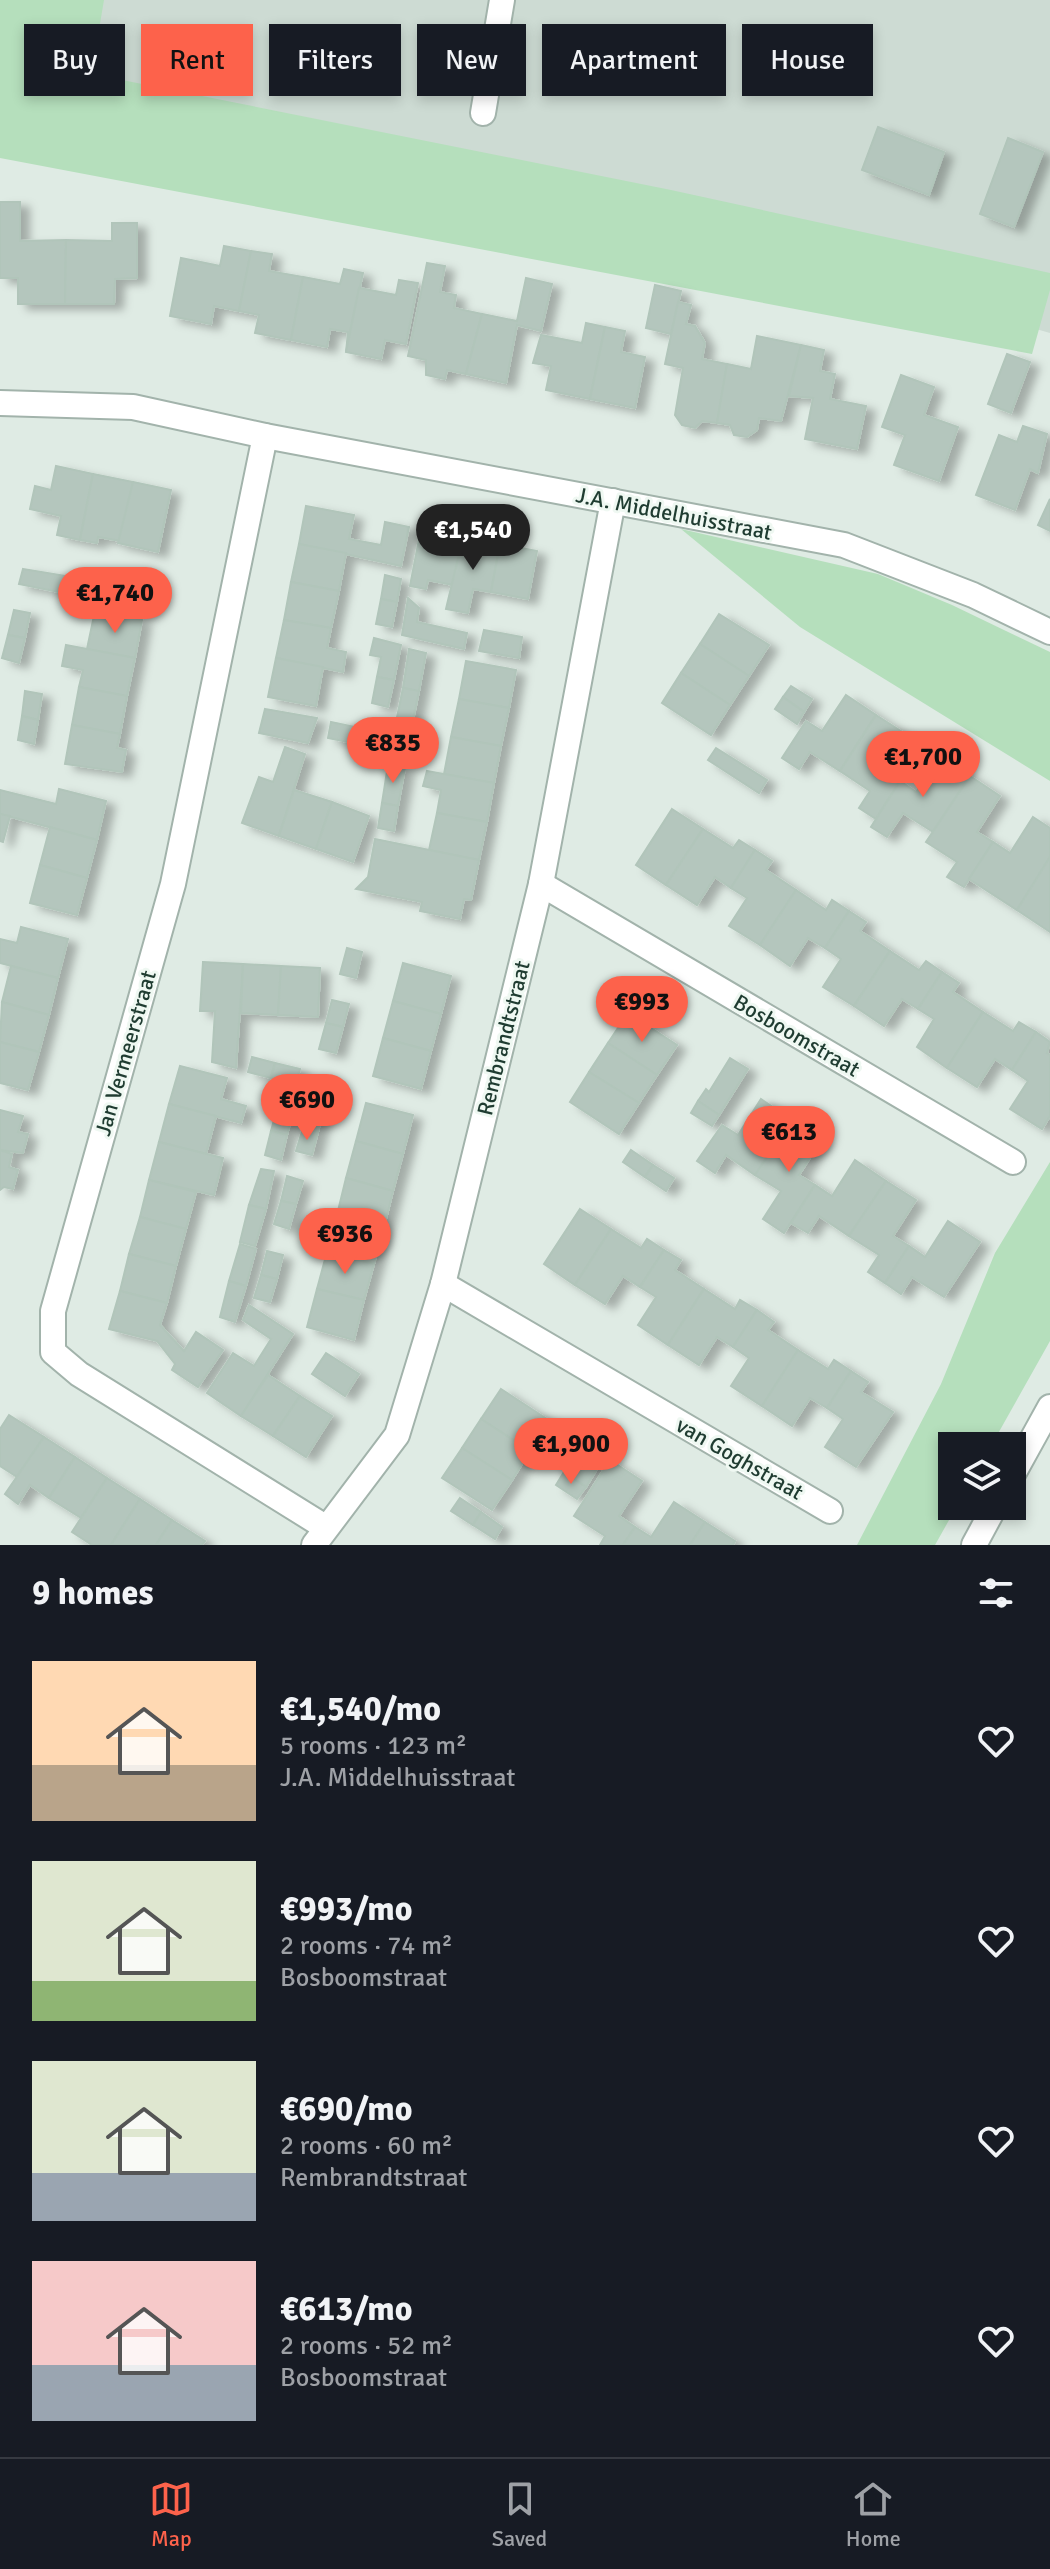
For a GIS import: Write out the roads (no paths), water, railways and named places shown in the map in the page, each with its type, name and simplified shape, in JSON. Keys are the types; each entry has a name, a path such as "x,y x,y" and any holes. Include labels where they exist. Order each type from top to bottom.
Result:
{"street":[{"path":"483,113 502,0"},
{"name":"J.A. Middelhuisstraat","path":"0,403 133,407 265,436 844,545 973,595 1050,632"},
{"name":"Jan Vermeerstraat","path":"265,436 173,884 53,1311 53,1352 79,1374 320,1536"},
{"name":"Rembrandtstraat","path":"320,1536 397,1435 443,1284 541,884 613,501"},
{"name":"Bosboomstraat","path":"541,884 1013,1162"},
{"name":"van Goghstraat","path":"443,1284 830,1511"},
{"path":"1026,1451 1050,1407"},
{"path":"974,1545 987,1520"}]}
